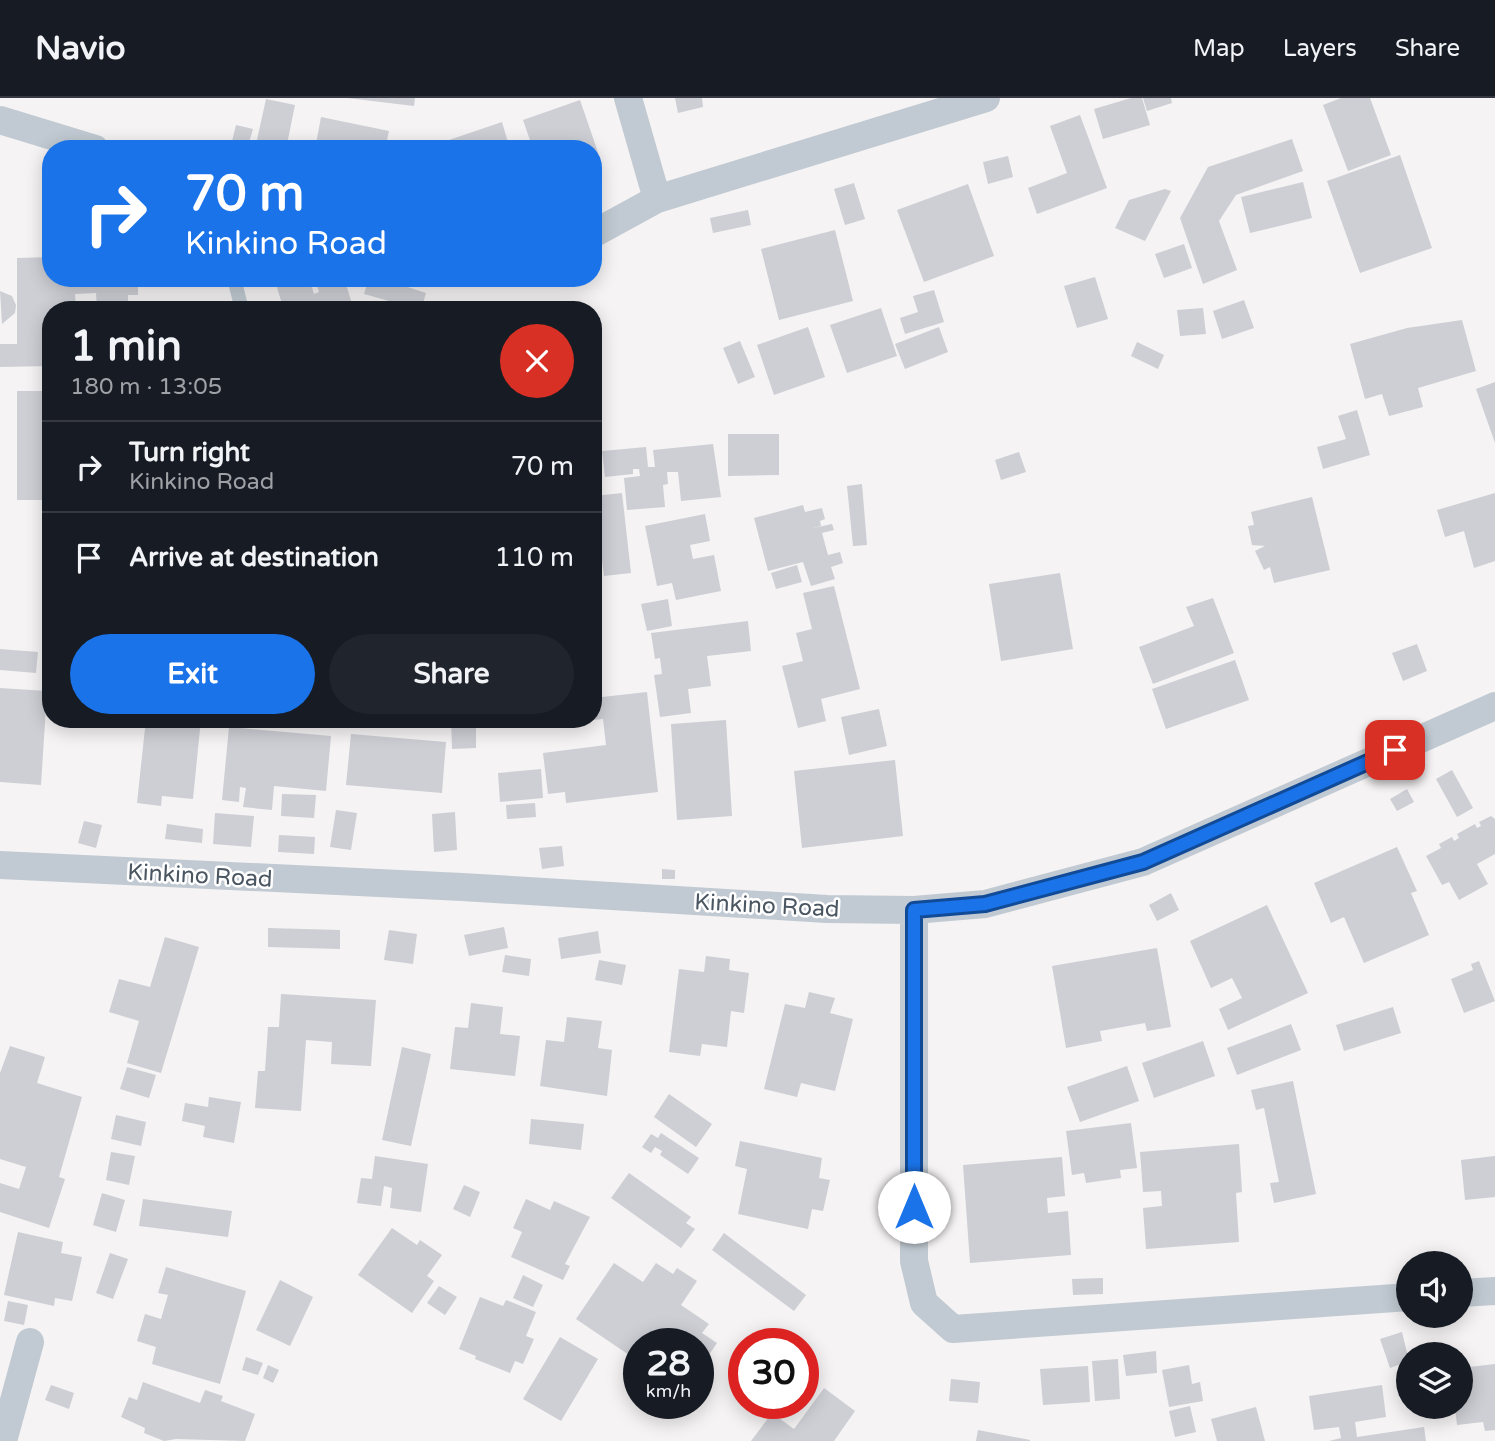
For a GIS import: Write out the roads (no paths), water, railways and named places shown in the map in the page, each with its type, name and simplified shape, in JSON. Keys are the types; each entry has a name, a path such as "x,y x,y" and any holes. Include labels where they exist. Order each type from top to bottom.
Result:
{"street":[{"path":"628,98 657,199"},
{"path":"602,229 657,199 986,98"},
{"path":"0,120 66,140"},
{"name":"Kinkino Road","path":"0,865 476,888 827,909 914,910 985,904 1143,862 1495,706"},
{"path":"914,910 914,1261 924,1303 953,1329 1396,1298"},
{"path":"1473,1292 1495,1291"},
{"path":"3,1441 30,1342"}]}
